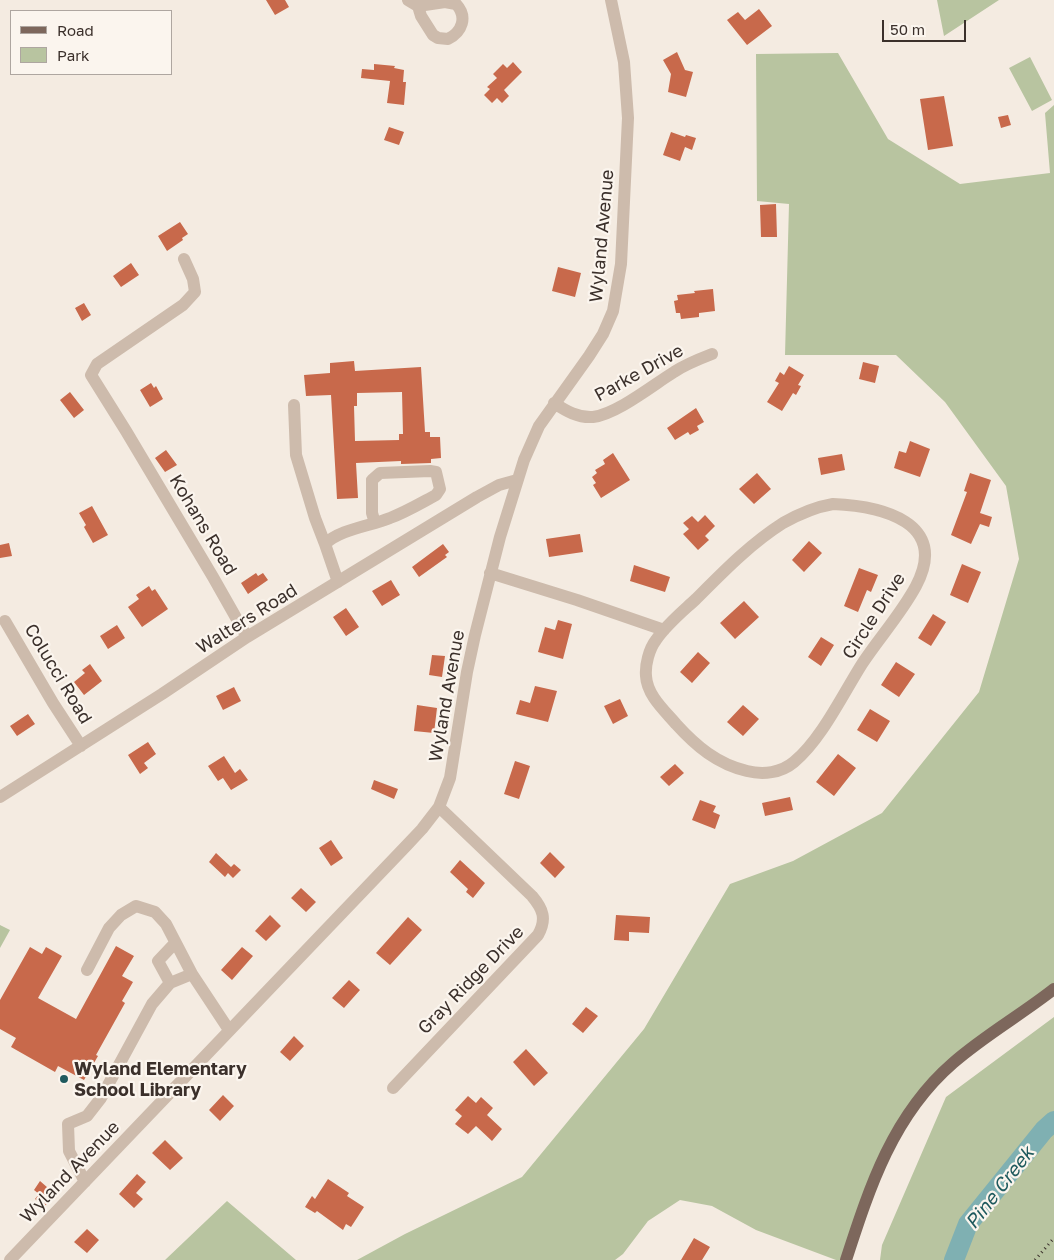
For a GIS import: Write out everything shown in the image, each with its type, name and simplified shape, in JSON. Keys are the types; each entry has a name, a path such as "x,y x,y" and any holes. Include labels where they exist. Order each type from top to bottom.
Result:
{"main road":[{"path":"846,1260 882,1159 916,1102 931,1084 953,1063 986,1036 1054,989"}],"street":[{"name":"Wyland Avenue","path":"10,1260 412,840 439,807 445,794 453,765 467,672 490,573 517,480 539,426 603,334 613,311 619,285 624,226 628,118 624,62 611,0"},
{"name":"Kohans Road","path":"184,259 193,279 195,292 183,305 96,364 90,375 126,431 238,618 247,637"},
{"name":"Parke Drive","path":"554,403 578,416 593,417 603,414 622,405 687,364 712,354"},
{"path":"294,405 296,454 315,518 338,582"},
{"path":"324,544 329,539 390,519 436,495 440,489 436,472 380,474 372,480 372,513 376,523"},
{"name":"Walters Road","path":"0,797 247,637 499,485 517,480"},
{"name":"Circle Drive","path":"833,504 873,509 904,521 912,526 922,539 925,552 924,566 916,586 863,663 813,741 793,764 780,770 756,773 735,768 721,762 698,747 663,709 651,692 646,676 652,647 664,630 733,562 755,544 784,523 818,507 833,504"},
{"path":"490,573 664,630"},
{"name":"Colucci Road","path":"5,621 81,746"},
{"name":"Gray Ridge Drive","path":"393,1088 538,935 543,926 543,912 532,896 439,807"},
{"path":"87,970 109,928 120,914 136,906 146,908 159,916 166,924 192,974 229,1030"},
{"path":"170,983 158,961 175,943"},
{"path":"85,1182 69,1151 68,1124 87,1116 101,1098 152,1004 170,983 192,974"}],"green space":[{"path":"937,0 999,0 944,36"},
{"path":"838,53 888,139 960,184 1050,173 1045,113 1054,105 1054,989 953,1063 893,1138 846,1260 836,1260 756,1230 712,1206 680,1200 648,1221 623,1254 615,1260 357,1260 405,1234 522,1177 644,1029 730,884 793,861 882,813 979,692 1019,559 1006,486 945,402 896,355 785,355 789,204 757,201 756,54"},
{"path":"1030,57 1052,100 1032,111 1009,68"},
{"path":"0,925 10,930 0,948"},
{"path":"1054,1017 1054,1260 880,1260 882,1245 946,1097"},
{"path":"227,1201 296,1260 165,1260"}],"building":[{"path":"266,0 285,0 289,7 275,15"},
{"path":"759,9 772,26 747,45 727,20 738,12 745,20"},
{"path":"677,52 685,70 693,72 686,97 668,92 671,74 663,60"},
{"path":"513,62 522,72 504,90 509,96 502,103 497,98 492,103 484,95 490,89 487,87 497,78 493,74 503,64 507,68"},
{"path":"374,64 395,66 394,68 404,70 403,82 406,82 404,105 387,103 390,81 361,78 362,69 374,70"},
{"path":"944,96 953,146 928,150 920,99"},
{"path":"1008,115 1011,125 1001,128 998,117"},
{"path":"389,127 404,132 399,145 384,140"},
{"path":"671,132 685,137 686,135 696,138 692,150 685,147 680,161 663,155"},
{"path":"776,204 777,237 761,237 760,205"},
{"path":"180,222 188,234 182,238 183,240 167,251 158,236"},
{"path":"131,263 139,275 121,287 113,276"},
{"path":"558,267 581,273 575,297 552,291"},
{"path":"713,289 715,311 699,313 699,317 681,319 680,313 676,313 674,301 678,300 677,295"},
{"path":"84,303 91,315 82,321 75,308"},
{"path":"354,361 355,371 421,367 425,432 430,432 430,437 440,437 441,458 431,459 431,463 401,464 401,461 356,463 358,498 337,499 331,395 306,396 304,375 330,373 330,363","holes":["402,392 403,434 399,434 399,440 355,441 354,406 357,406 357,393"]},
{"path":"863,362 879,366 875,383 859,379"},
{"path":"789,366 804,375 798,385 801,386 796,395 793,393 782,411 767,402 779,383 775,381 780,372 784,375"},
{"path":"151,383 154,388 156,386 163,399 150,407 140,390"},
{"path":"70,392 84,410 74,418 60,400"},
{"path":"696,408 704,422 697,426 699,430 690,435 688,432 675,440 667,428"},
{"path":"910,441 930,449 920,477 894,468 899,451 906,453"},
{"path":"166,450 177,465 165,472 155,458"},
{"path":"613,453 630,480 601,498 593,485 596,483 592,477 597,473 595,470 605,464 603,460"},
{"path":"842,454 845,470 821,475 818,458"},
{"path":"757,473 771,489 754,504 739,489"},
{"path":"970,473 991,480 980,513 992,517 989,527 980,524 971,544 951,535 967,492 964,491"},
{"path":"92,506 108,535 93,543 79,513"},
{"path":"705,515 715,526 705,536 709,540 698,550 683,534 689,529 683,523 692,516 698,522"},
{"path":"580,534 583,552 549,557 546,539"},
{"path":"809,541 822,553 804,572 792,560"},
{"path":"9,543 12,556 0,558 0,545"},
{"path":"443,544 449,552 445,555 447,557 419,577 412,567"},
{"path":"962,564 981,572 968,603 950,595"},
{"path":"634,565 670,577 665,592 630,581"},
{"path":"859,568 878,575 871,592 867,590 858,612 844,606"},
{"path":"256,573 258,576 263,573 268,580 248,594 241,583"},
{"path":"391,580 400,595 382,606 372,591"},
{"path":"149,586 152,591 155,589 168,609 142,627 128,607 139,599 136,595"},
{"path":"744,601 759,617 735,639 720,623"},
{"path":"346,608 359,627 346,636 333,617"},
{"path":"933,614 946,622 931,646 918,638"},
{"path":"558,620 572,624 563,659 538,652 545,627 555,630"},
{"path":"117,625 125,638 108,649 100,636"},
{"path":"821,637 834,645 821,666 808,657"},
{"path":"698,652 710,663 692,683 680,672"},
{"path":"432,655 445,656 442,677 429,675"},
{"path":"896,662 915,674 899,697 881,685"},
{"path":"90,664 102,681 84,695 74,682 85,673 82,670"},
{"path":"535,686 557,691 548,722 516,714 520,700 530,703"},
{"path":"234,687 241,701 223,710 216,696"},
{"path":"620,699 628,716 613,724 604,706"},
{"path":"417,705 437,708 434,733 414,731"},
{"path":"743,705 759,719 743,736 727,722"},
{"path":"870,709 890,721 877,742 857,730"},
{"path":"28,714 35,724 17,736 10,726"},
{"path":"148,742 156,754 144,763 148,768 140,774 128,755"},
{"path":"838,754 856,768 834,796 816,782"},
{"path":"224,756 235,773 240,769 248,780 231,790 223,778 218,781 208,766"},
{"path":"515,761 530,766 519,799 504,794"},
{"path":"675,764 684,773 669,786 660,777"},
{"path":"374,780 398,789 394,799 371,789"},
{"path":"790,797 793,810 765,816 762,803"},
{"path":"700,800 716,806 713,812 720,815 715,829 692,820"},
{"path":"331,840 343,858 331,866 319,848"},
{"path":"550,852 565,867 555,878 540,863"},
{"path":"216,853 231,867 234,864 241,870 233,878 228,873 225,877 209,862"},
{"path":"460,860 485,883 473,898 466,892 468,889 450,872"},
{"path":"301,888 316,902 306,912 291,898"},
{"path":"270,915 281,926 266,941 255,931"},
{"path":"616,915 650,917 649,933 629,932 629,941 614,940"},
{"path":"408,917 422,930 390,965 376,953"},
{"path":"116,946 134,956 122,976 133,982 122,1001 125,1003 84,1080 58,1066 55,1072 11,1047 16,1038 0,1029 0,1000 30,947 42,954 46,947 62,956 38,998 76,1019"},
{"path":"242,947 253,956 232,980 221,970"},
{"path":"349,980 360,990 344,1008 332,998"},
{"path":"586,1007 598,1016 583,1033 572,1024"},
{"path":"294,1036 304,1046 290,1061 280,1052"},
{"path":"526,1049 548,1073 534,1086 513,1062"},
{"path":"223,1095 234,1106 220,1121 209,1110"},
{"path":"468,1096 476,1103 481,1097 493,1108 487,1115 502,1129 492,1141 476,1126 468,1134 455,1124 462,1116 455,1110"},
{"path":"165,1140 183,1158 170,1170 152,1153"},
{"path":"137,1174 146,1182 136,1193 143,1199 134,1208 119,1194"},
{"path":"328,1179 349,1193 347,1196 364,1207 351,1227 346,1224 343,1230 317,1211 315,1213 305,1207 312,1196 315,1199"},
{"path":"40,1181 55,1194 45,1206 35,1199 39,1194 34,1190"},
{"path":"87,1229 99,1240 87,1253 74,1242"},
{"path":"694,1238 710,1247 702,1260 681,1260"}],"waterway":[{"name":"Pine Creek","path":"954,1260 968,1224 1044,1130 1054,1121"}],"railway":[{"path":"1035,1260 1054,1238"}],"place":[{"name":"Wyland Elementary School Library","path":"64,1079"}]}
